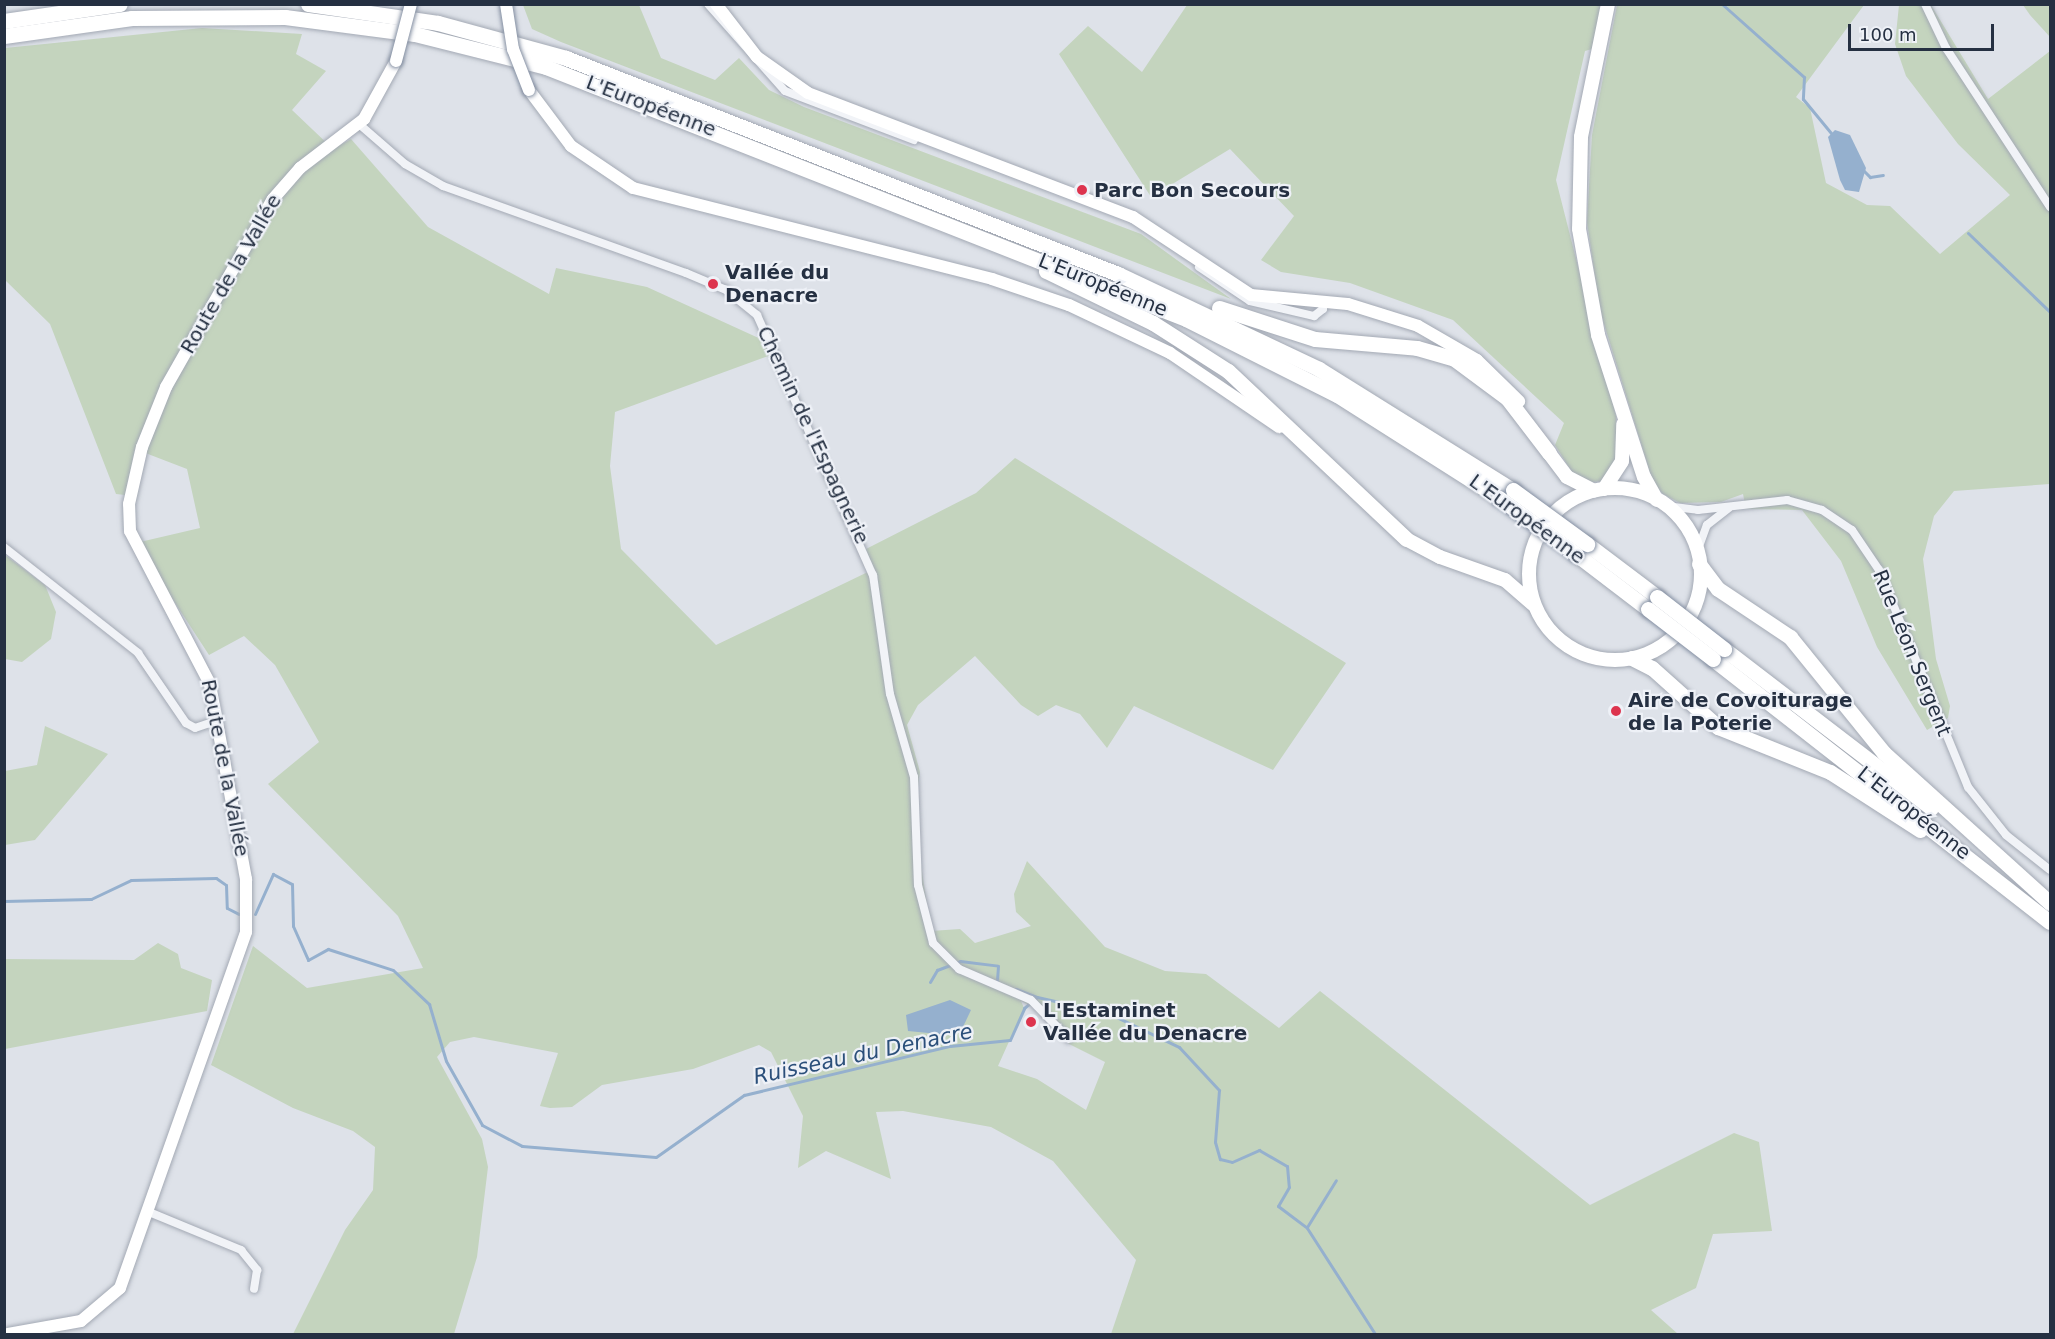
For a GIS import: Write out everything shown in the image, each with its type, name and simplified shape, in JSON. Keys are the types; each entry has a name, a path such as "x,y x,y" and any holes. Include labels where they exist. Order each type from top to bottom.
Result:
{"highway":[{"path":"4,21 120,4"},
{"name":"L'Européenne","path":"308,4 438,23 584,64 1173,297 1336,378 1513,490 1582,549 1652,603 2050,903"},
{"name":"L'Européenne","path":"4,36 105,21 199,15 295,18 397,31 583,80 879,195 1245,347 1371,415 1582,549"},
{"path":"879,195 1116,303 1189,344 1266,401 1406,539"},
{"path":"1173,297 1192,298 1306,337 1417,348 1453,358 1507,398 1549,453"},
{"path":"1698,558 1718,589 1790,637 1878,747 2050,903"},
{"name":"L'Européenne","path":"1719,654 2050,922"},
{"path":"1632,658 1656,671 1718,727 1830,772 1940,844 1963,851"}],"main road":[{"name":"Route de la Vallée","path":"8,1335 70,1325 104,1308 124,1282 247,926 247,887 218,720 204,665 134,544 128,510 133,482 163,393 273,199 300,168 359,124 380,98 396,61 411,4"},
{"path":"506,4 513,49 529,90 571,146 641,192 1009,284 1153,344 1277,426 1406,539 1440,557 1506,580 1535,606 1551,632 1575,651 1605,660 1632,658 1662,645 1686,622 1698,591 1698,558 1687,529 1662,503 1619,402 1590,306 1577,211 1581,137 1608,4"},
{"path":"716,4 758,57 802,90 1147,224 1241,290 1268,298 1323,300 1409,322 1471,356 1520,402 1549,453 1568,477 1599,490 1629,490 1662,503"},
{"path":"1535,606 1529,567 1539,535 1564,505 1599,490 1624,454 1619,402"}],"street":[{"path":"708,4 748,56 785,91 966,155"},
{"path":"1925,4 1946,48 2050,207"},
{"name":"Chemin de l'Espagnerie","path":"359,124 405,164 443,186 686,273 726,290 757,315 873,575 890,694 914,777 920,894 941,956 959,969 1036,1003 1069,1039"},
{"path":"1029,179 1148,231 1244,298 1314,316 1323,309 1323,300"},
{"name":"Rue Léon Sergent","path":"1662,503 1692,510 1764,499 1803,503 1857,536 1880,570 1968,787 2006,835 2050,870"},
{"path":"1698,558 1707,525 1735,505"},
{"path":"4,547 131,646 186,723 195,728 218,720"},
{"path":"149,1212 241,1250 257,1270 254,1289"}],"green space":[{"path":"523,5 639,5 661,58 715,80 739,58 769,90 804,107 1141,234 1231,299 561,42 532,29"},
{"path":"1187,5 1604,5 1592,49 1585,51 1556,180 1616,416 1616,464 1605,481 1591,482 1572,472 1555,445 1564,423 1453,320 1350,283 1281,272 1261,260 1294,216 1230,149 1151,197 1059,54 1088,26 1142,72"},
{"path":"1617,5 1864,5 1796,97 1810,108 1826,183 1867,205 1890,206 1940,254 2010,195 1958,144 1906,76 1895,44 1899,5 1931,5 1988,99 2050,51 2050,484 1954,491 1934,516 1923,559 1936,659 1950,706 1948,718 1927,730 1877,647 1841,561 1802,510 1746,509 1743,494 1721,502 1680,503 1663,494 1653,482 1600,311 1587,222 1592,135"},
{"path":"2023,5 2050,5 2050,37 2030,15"},
{"path":"202,28 302,34 296,54 326,71 292,110 333,149 351,139 428,227 549,294 556,268 647,287 765,341 771,355 615,412 610,466 621,549 716,645 872,570 866,549 976,493 1015,458 1346,663 1273,770 1134,706 1107,748 1080,714 1056,705 1038,716 1021,705 975,656 918,705 907,725 920,772 914,818 931,931 960,929 975,943 1031,926 1016,912 1014,894 1027,861 1105,947 1165,971 1206,974 1279,1028 1320,991 1590,1205 1734,1133 1759,1142 1772,1231 1713,1234 1696,1288 1651,1310 1678,1334 1111,1334 1136,1260 1053,1161 991,1127 903,1111 876,1112 891,1179 826,1151 798,1168 803,1116 771,1052 759,1045 693,1069 602,1085 572,1107 550,1108 540,1106 558,1053 474,1037 450,1042 437,1057 482,1139 488,1167 477,1257 454,1334 293,1334 345,1230 373,1190 375,1147 353,1131 293,1108 211,1065 253,946 307,988 423,968 398,916 268,784 319,742 275,665 244,636 209,655 149,563 140,542 200,528 187,469 135,449 125,495 116,494 50,324 5,280 5,48","holes":["1021,1001 1044,1013 1069,1044 1105,1062 1086,1110 1037,1079 998,1066 1024,1008"]},
{"path":"5,555 45,585 56,612 51,639 22,662 5,659"},
{"path":"45,726 108,754 35,840 5,845 5,771 37,765"},
{"path":"158,943 178,954 181,968 212,980 207,1011 5,1049 5,959 134,960"}],"water":[{"path":"1835,130 1850,135 1866,168 1859,192 1845,190 1840,180 1828,137"},
{"path":"950,1000 971,1010 962,1029 949,1035 908,1031 906,1015"}],"waterway":[{"path":"1722,4 1804,77 1803,99 1831,133"},
{"path":"1863,170 1870,177 1883,175"},
{"path":"1968,233 2050,312"},
{"name":"Ruisseau du Denacre","path":"255,914 273,874 292,884 293,926 308,960 328,949 393,970 429,1004 446,1061 482,1125 522,1146 656,1157 744,1095 950,1046 1010,1040 1024,1008 1037,997 1108,1013 1179,1047 1219,1090 1215,1142 1220,1159 1232,1162 1259,1150 1287,1166 1289,1187 1278,1206 1307,1228 1375,1334"},
{"name":"Ruisseau du Denacre","path":"4,901 91,899 131,880 216,878 226,885 227,908 239,914"},
{"path":"930,982 937,970 960,961 998,966 997,982"},
{"path":"1016,989 1037,997"},
{"path":"1307,1227 1336,1180"}],"place":[{"name":"Parc Bon Secours","path":"1082,190"},
{"name":"Vallée du Denacre","path":"713,284"},
{"name":"Aire de Covoiturage de la Poterie","path":"1616,711"},
{"name":"L'Estaminet Vallée du Denacre","path":"1031,1022"}]}
